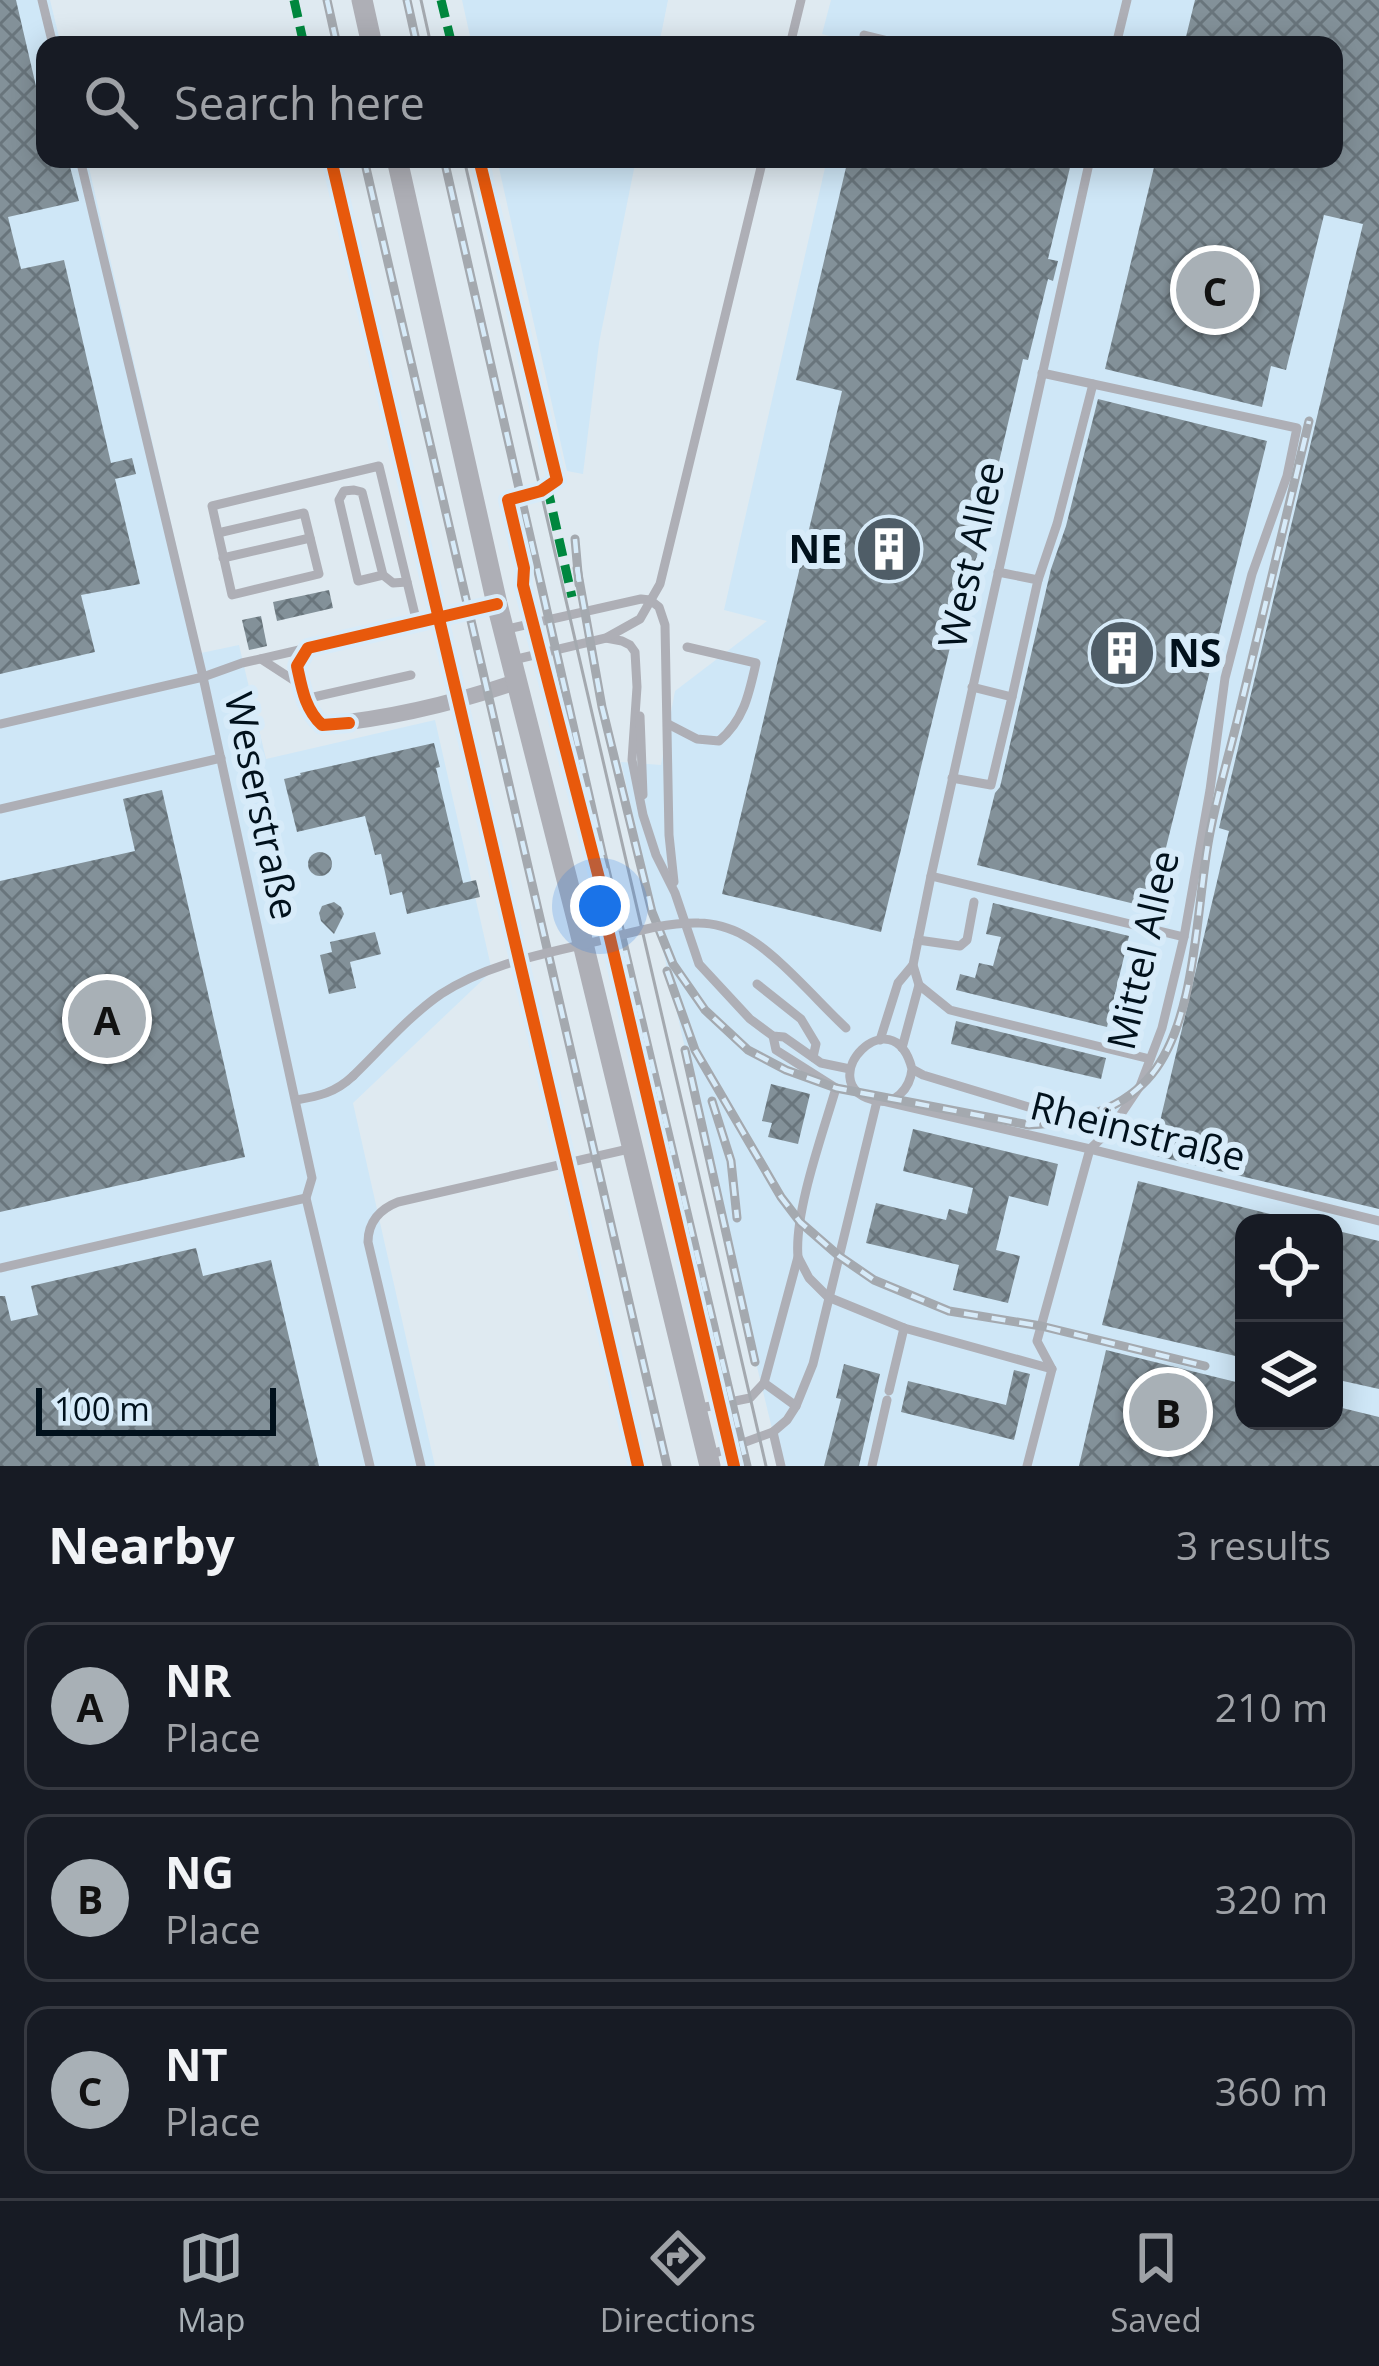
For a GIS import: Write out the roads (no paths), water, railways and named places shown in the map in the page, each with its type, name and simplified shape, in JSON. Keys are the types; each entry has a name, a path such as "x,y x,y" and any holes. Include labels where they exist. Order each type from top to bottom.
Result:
{"street":[{"path":"362,0 370,36"},
{"path":"400,168 503,630 709,1461"},
{"path":"497,604 308,648 297,666 303,692 322,725 350,723 458,699 513,671"}],"lane":[{"path":"42,0 51,36"},
{"path":"792,36 801,0"},
{"path":"1118,36 1127,0"},
{"path":"864,35 868,36"},
{"name":"Weserstraße","path":"82,168 221,758 312,1178 306,1198 370,1466"},
{"path":"513,671 606,638 640,620 660,584 761,168"},
{"name":"West Allee","path":"919,986 913,965 931,876 1088,168"},
{"path":"952,778 991,785 1038,580 1093,384 1042,373"},
{"name":"Mittel Allee","path":"1090,1149 1111,1129 1140,1086 1162,1028 1184,937 1225,678 1252,574 1287,476 1297,428 1093,384"},
{"path":"218,533 304,513 319,574 232,595 224,558 218,533 212,506 379,466 417,622"},
{"path":"382,575 358,581 338,500 344,491 362,492 382,575 393,584 407,581"},
{"path":"224,558 310,538"},
{"path":"998,572 1038,580"},
{"path":"503,630 638,600 650,600 659,607 665,625 669,835 675,893"},
{"path":"606,638 622,641 635,652 632,760 643,814 699,964 773,1036 784,1037 821,1063 850,1069"},
{"path":"668,724 697,739 719,741 740,718 756,663 687,647"},
{"path":"0,724 308,648"},
{"path":"261,659 303,692 411,675"},
{"path":"972,687 1012,697"},
{"path":"0,809 221,758"},
{"path":"931,876 1184,937"},
{"path":"918,940 960,946 967,940 974,902"},
{"path":"296,1100 340,1088 438,996 481,972 648,928 682,924 699,923 743,935 767,952 861,1047"},
{"name":"West Allee","path":"880,1040 898,983 913,965"},
{"path":"758,984 801,1019 815,1044 813,1057"},
{"path":"902,1048 919,986 950,1010 1150,1059"},
{"path":"773,1036 776,1050 836,1088 853,1083"},
{"path":"880,1040 902,1048 912,1069 908,1087 894,1099 880,1101 859,1092 850,1069 861,1047 880,1040"},
{"path":"912,1069 1088,1126 1111,1129"},
{"path":"836,1088 796,1240 809,1279 828,1297 904,1328 1052,1370"},
{"path":"709,1461 773,1432 796,1406 814,1364 880,1101"},
{"name":"Rheinstraße","path":"880,1101 1379,1221"},
{"path":"421,1466 368,1242 381,1210 398,1202 633,1148"},
{"path":"1027,1466 1052,1370 1037,1341 1090,1149"},
{"path":"0,1268 306,1198"},
{"path":"697,1409 750,1397 764,1383 798,1257"},
{"path":"872,1466 904,1328"},
{"path":"764,1383 796,1406"},
{"path":"773,1432 781,1466"}],"tram line":[{"path":"421,0 429,36"},
{"path":"466,168 766,1466"}],"railway":[{"path":"327,0 335,36"},
{"path":"407,0 415,36"},
{"path":"366,168 667,1466"},
{"path":"446,168 747,1466"},
{"path":"577,568 602,707 652,912 673,964 705,1010 748,1050 836,1088 1029,1125 1063,1121 1112,1106 1140,1087 1167,1051 1178,1023 1212,821 1309,421"},
{"path":"575,539 579,584"},
{"path":"667,971 695,1050 781,1197 800,1222 839,1256 874,1280 949,1311 1041,1326 1205,1366"},
{"path":"685,1050 755,1362"},
{"path":"712,1101 731,1161 737,1218"}],"place":[{"name":"NT","path":"1215,290"},
{"name":"NE","path":"889,549"},
{"name":"NS","path":"1122,653"},
{"name":"NR","path":"107,1019"},
{"name":"NG","path":"1168,1412"}]}
